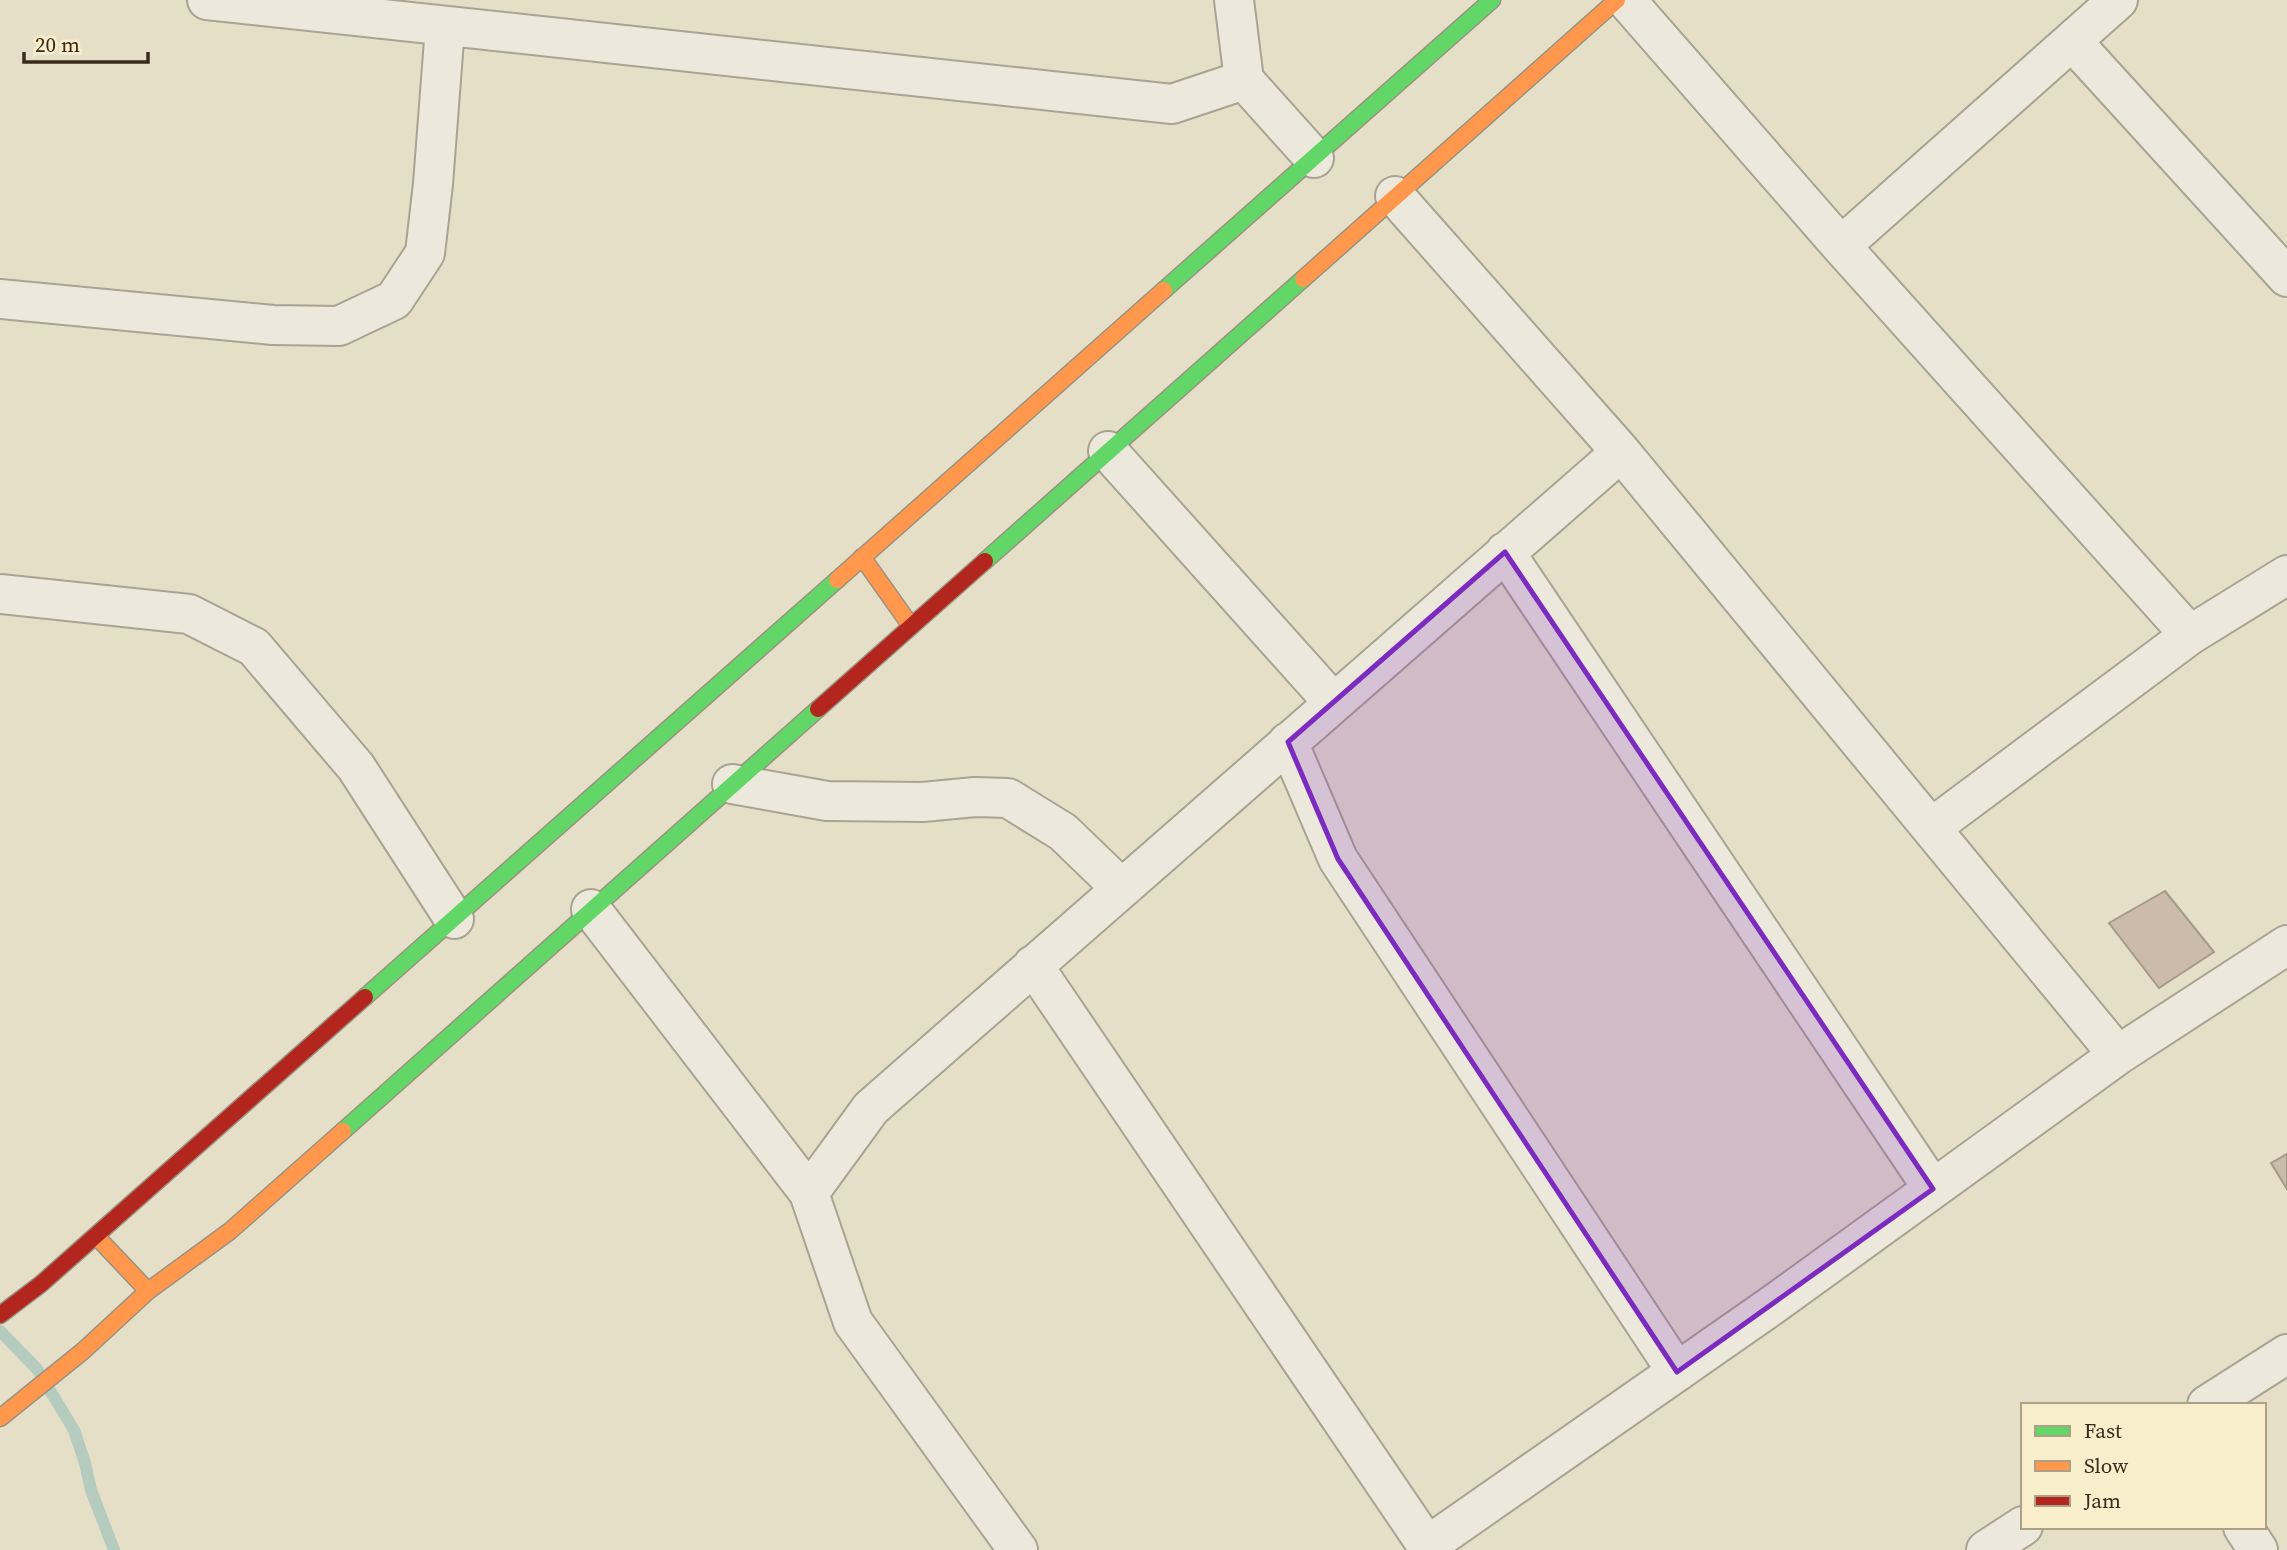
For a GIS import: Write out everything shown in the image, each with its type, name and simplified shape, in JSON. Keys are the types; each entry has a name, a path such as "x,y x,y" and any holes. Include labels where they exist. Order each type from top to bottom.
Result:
{"street":[{"path":"207,0 1172,104 1244,80"},
{"path":"1234,0 1244,80 1314,158"},
{"path":"0,1315 41,1284 96,1236 1492,0"},
{"path":"0,1419 83,1351 148,1291 230,1231 1617,0"},
{"path":"1626,0 1841,246 2190,635"},
{"path":"1841,246 2118,0"},
{"path":"0,299 273,325 339,326 394,300 425,253 445,27"},
{"path":"2072,41 2287,277"},
{"path":"1395,196 1620,452 2118,1055"},
{"path":"1108,451 1333,702"},
{"path":"809,1193 871,1108 1620,452"},
{"path":"1505,552 1933,1189"},
{"path":"862,557 911,626"},
{"path":"1931,828 2190,635 2287,575"},
{"path":"0,594 189,614 254,647 356,767 454,919"},
{"path":"1288,743 1338,859 1677,1372"},
{"path":"732,784 827,801 923,802 975,797 1008,798 1063,832 1121,888"},
{"path":"591,909 809,1193 853,1322 1018,1550"},
{"path":"1033,965 1429,1548 2118,1055 2287,945"},
{"path":"96,1236 148,1291"},
{"path":"2210,1403 2287,1354"},
{"path":"1986,1550 2021,1527"},
{"path":"2244,1529 2258,1550"}],"highlighted area":[{"path":"1505,552 1933,1189 1677,1372 1338,859 1288,742"}],"building":[{"path":"2165,891 2214,952 2159,988 2109,923"},
{"path":"2287,1154 2287,1189 2271,1163"}],"waterway":[{"path":"0,1331 37,1369 74,1430 91,1490 114,1550"}],"traffic: fast":[{"path":"1164,290 1492,0"},
{"path":"985,561 1303,279"},
{"path":"365,997 837,580"},
{"path":"343,1131 818,709"}],"traffic: slow":[{"path":"1303,279 1617,0"},
{"path":"837,580 1164,290"},
{"path":"862,557 911,626"},
{"path":"0,1418 83,1351 148,1291 230,1231 343,1131"},
{"path":"96,1236 148,1291"}],"traffic: jam":[{"path":"818,709 985,561"},
{"path":"0,1315 41,1284 365,997"}]}
